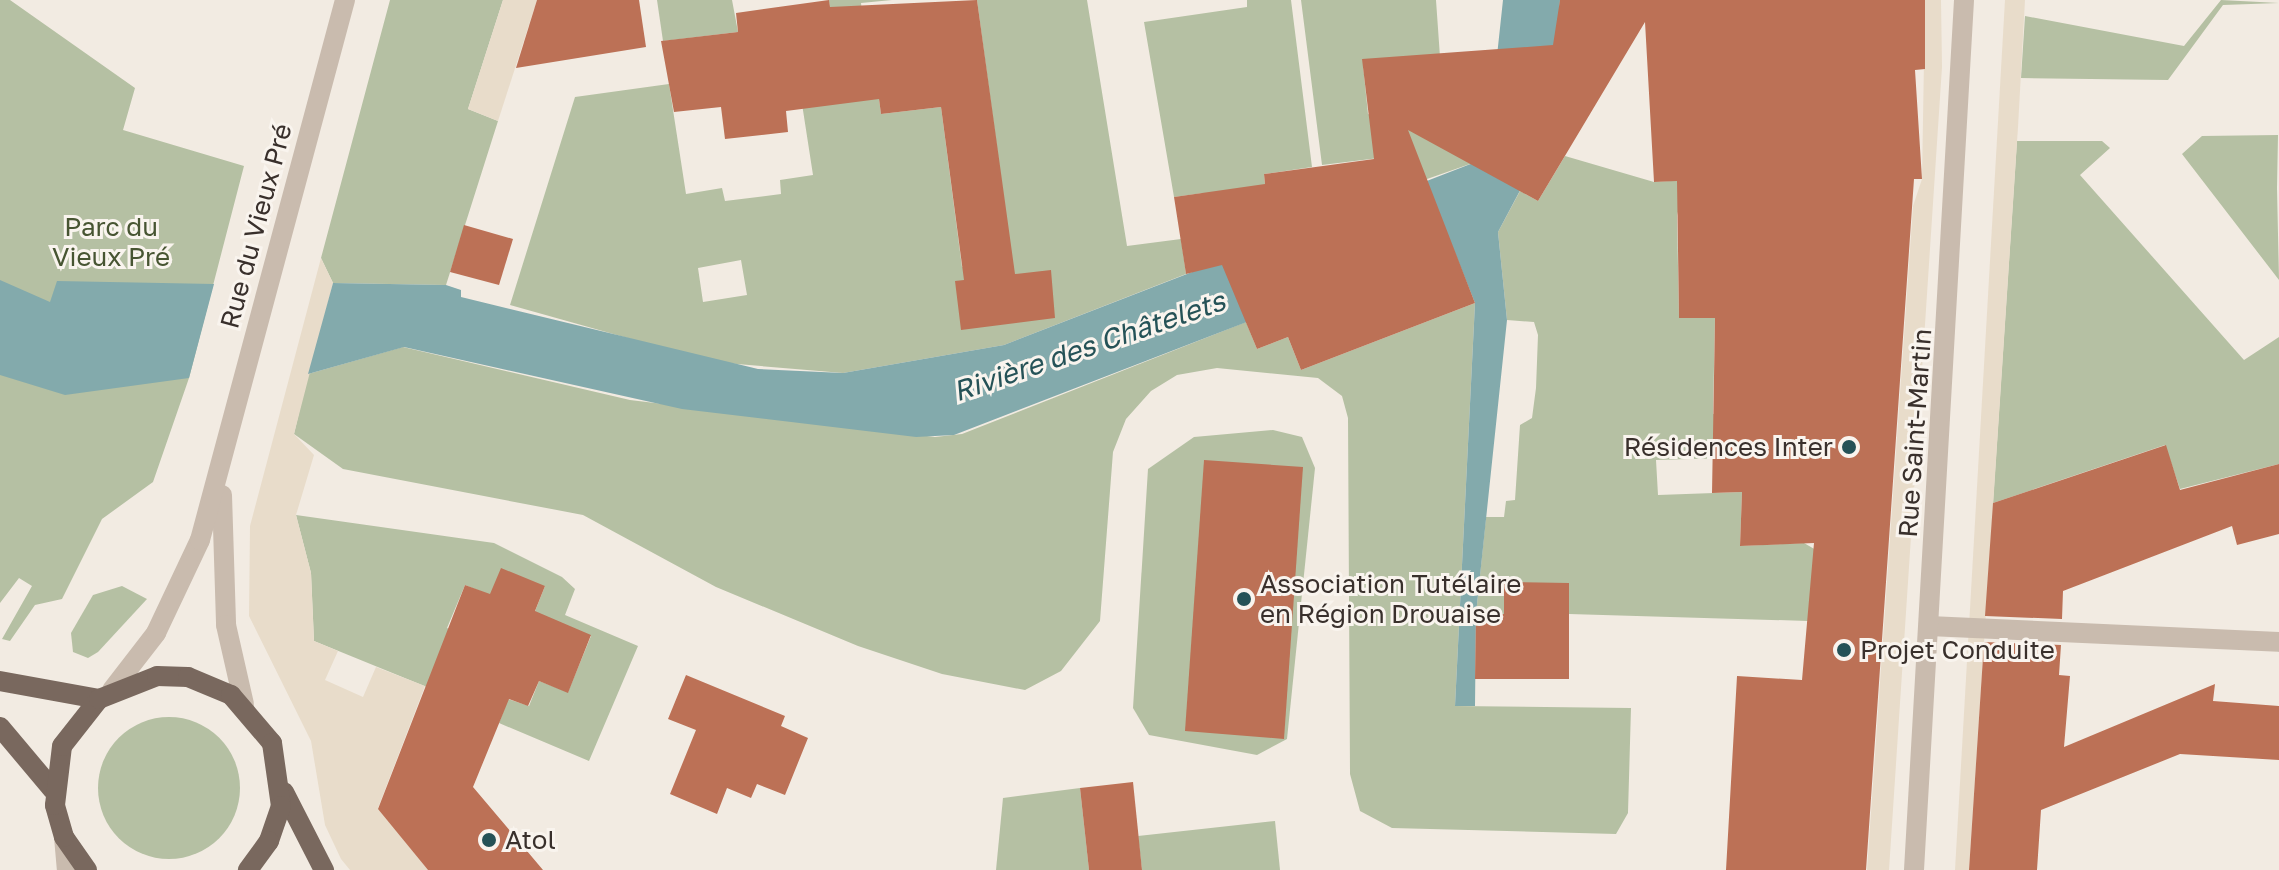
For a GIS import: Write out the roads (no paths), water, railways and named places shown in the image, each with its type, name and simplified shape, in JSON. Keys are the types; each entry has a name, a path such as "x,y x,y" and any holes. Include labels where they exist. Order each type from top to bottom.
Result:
{"main road":[{"path":"0,681 105,694 157,676 188,677 244,704 272,743 282,788 324,870"},
{"path":"87,870 64,837 53,790 62,746 105,694"},
{"path":"0,727 53,790"},
{"path":"248,870 273,833 282,788"}],"street":[{"name":"Rue du Vieux Pré","path":"105,694 168,612 223,467 274,254 345,0"},
{"name":"Rue Saint-Martin","path":"1914,870 1964,0"},
{"name":"Rue du Vieux Pré","path":"223,467 224,605 244,704"},
{"path":"1929,626 2279,642"},
{"path":"64,837 67,870"}],"water":[{"name":"Rivière des Châtelets","path":"1503,0 1560,0 1551,132 1498,232 1507,320 1476,614 1475,706 1455,706 1475,303 1451,243 954,435 916,437 682,409 404,347 308,374 333,283 446,285 461,290 461,297 758,369 843,373 1004,345 1486,158"},
{"path":"0,280 50,302 57,281 214,284 189,378 65,395 0,375"}],"place":[{"name":"Résidences Inter","path":"1849,447"},
{"name":"Association Tutélaire en Région Drouaise","path":"1244,599"},
{"name":"Projet Conduite","path":"1844,650"},
{"name":"Atol","path":"489,840"}],"park label":[{"name":"Parc du Vieux Pré","path":"111,242"}]}
